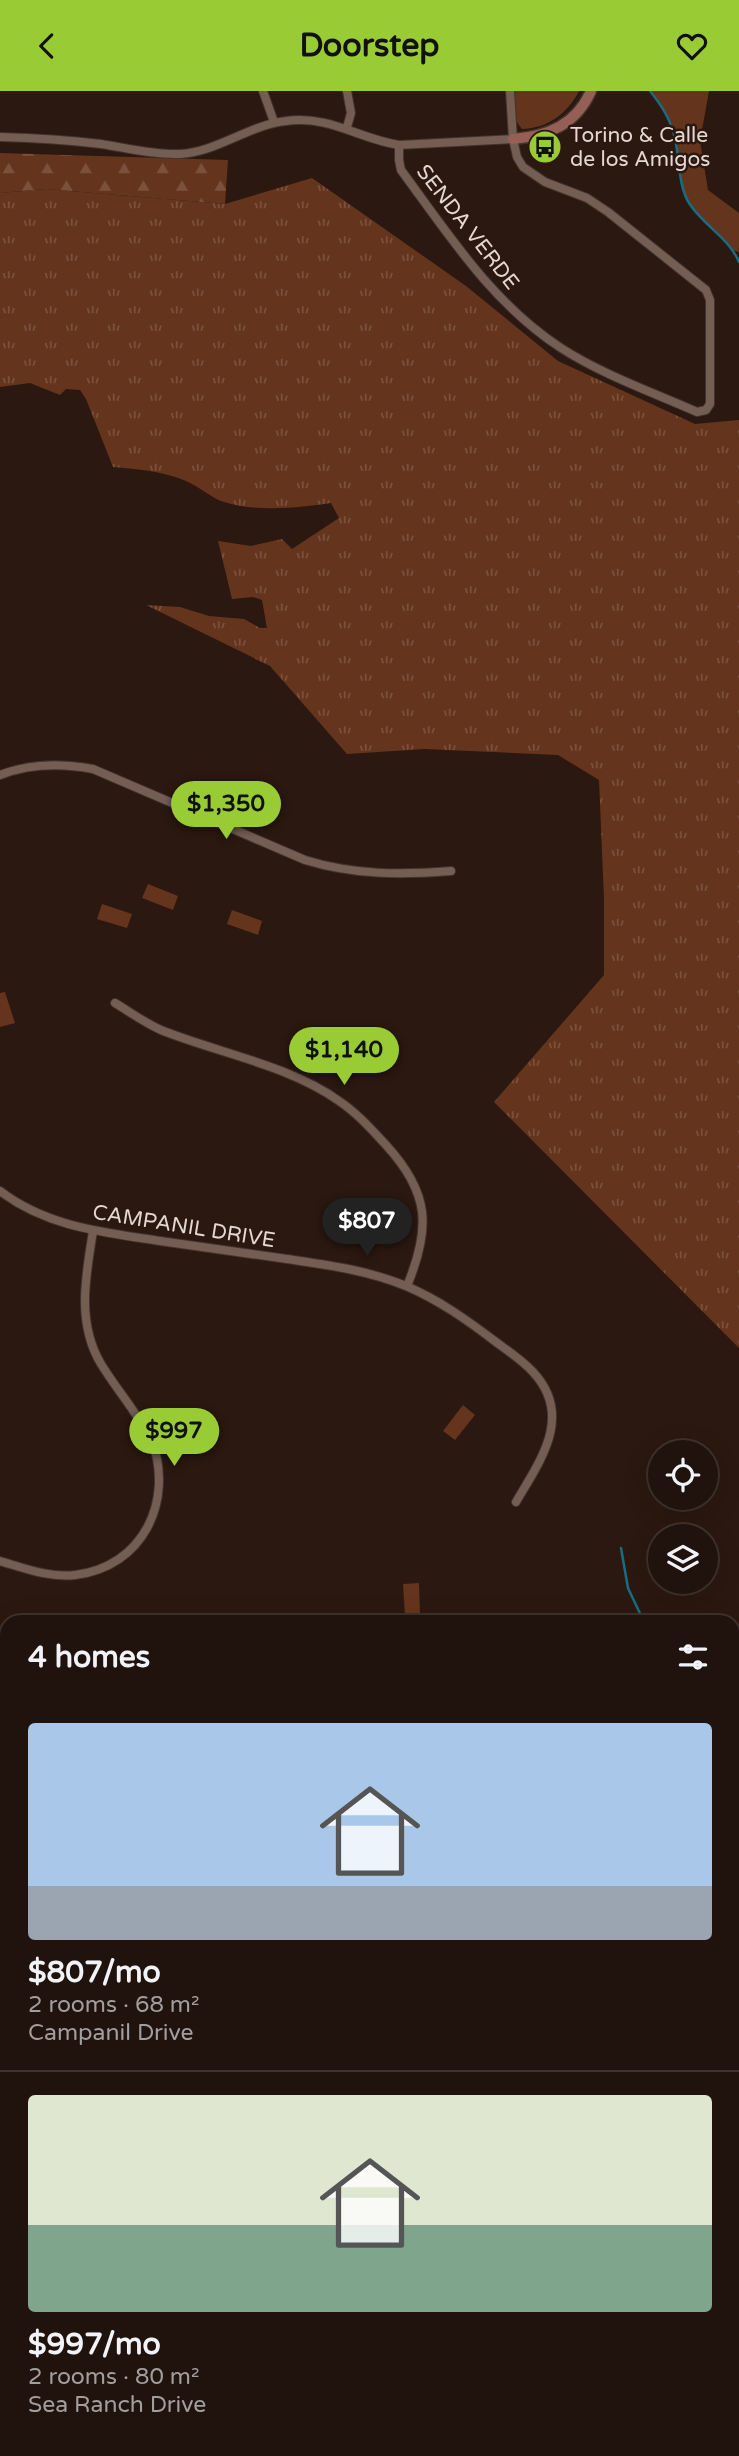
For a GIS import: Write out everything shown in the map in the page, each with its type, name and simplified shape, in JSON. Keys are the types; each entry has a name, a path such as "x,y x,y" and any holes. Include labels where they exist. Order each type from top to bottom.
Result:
{"street":[{"path":"263,91 274,122"},
{"path":"347,91 351,113 347,127"},
{"path":"510,91 513,139"},
{"path":"0,137 67,140 177,154 201,150 274,122 317,120 399,145 513,139 544,135 563,126 578,113 591,91"},
{"name":"SENDA VERDE","path":"399,145 398,160 401,170 480,276 508,307 561,348 600,369 697,412 706,410 710,404 710,300 706,290 608,212 587,198 545,181 523,167 517,157 513,139"},
{"path":"0,775 44,765 93,769 327,867 373,874 451,871"},
{"path":"115,1003 159,1029 302,1080 339,1101 365,1122 406,1170 420,1201 423,1223 421,1249 407,1286"},
{"name":"CAMPANIL DRIVE","path":"0,1191 26,1209 93,1231 369,1274 407,1286 462,1316 524,1364 544,1387 551,1412 549,1442 516,1502"},
{"path":"0,1561 59,1575 89,1572 116,1560 135,1544 152,1519 157,1504 160,1480 152,1441 102,1366 88,1333 84,1297 93,1231"}],"green space":[{"path":"510,91 579,91 569,106 556,118 540,126 522,129 514,116"},
{"path":"650,91 709,91 700,141 708,190 739,213 739,252 710,229 685,196 671,126"},
{"path":"0,153 228,160 225,204 46,189 0,193"},
{"path":"312,178 466,286 558,361 695,424 739,420 739,1348 494,1102 604,975 599,780 558,755 424,749 347,754 270,666 146,605 180,607 209,616 244,619 260,628 267,628 262,600 253,597 232,599 218,541 251,546 282,539 292,549 339,518 331,503 277,508 236,505 220,500 177,478 150,471 113,467 80,390 66,389 60,395 30,383 0,387 0,193 46,189 225,204"},
{"path":"148,884 178,896 173,910 142,898"},
{"path":"102,904 132,914 127,928 97,919"},
{"path":"232,910 262,921 258,935 227,924"},
{"path":"5,992 15,1023 0,1027 0,993"},
{"path":"463,1405 475,1415 455,1440 443,1431"},
{"path":"419,1583 420,1615 405,1615 403,1584"}],"waterway":[{"path":"650,91 671,126 685,196 701,218 735,253 739,262"},
{"path":"621,1548 628,1588 641,1615"}],"place":[{"name":"Torino & Calle de los Amigos","path":"545,147"}]}
